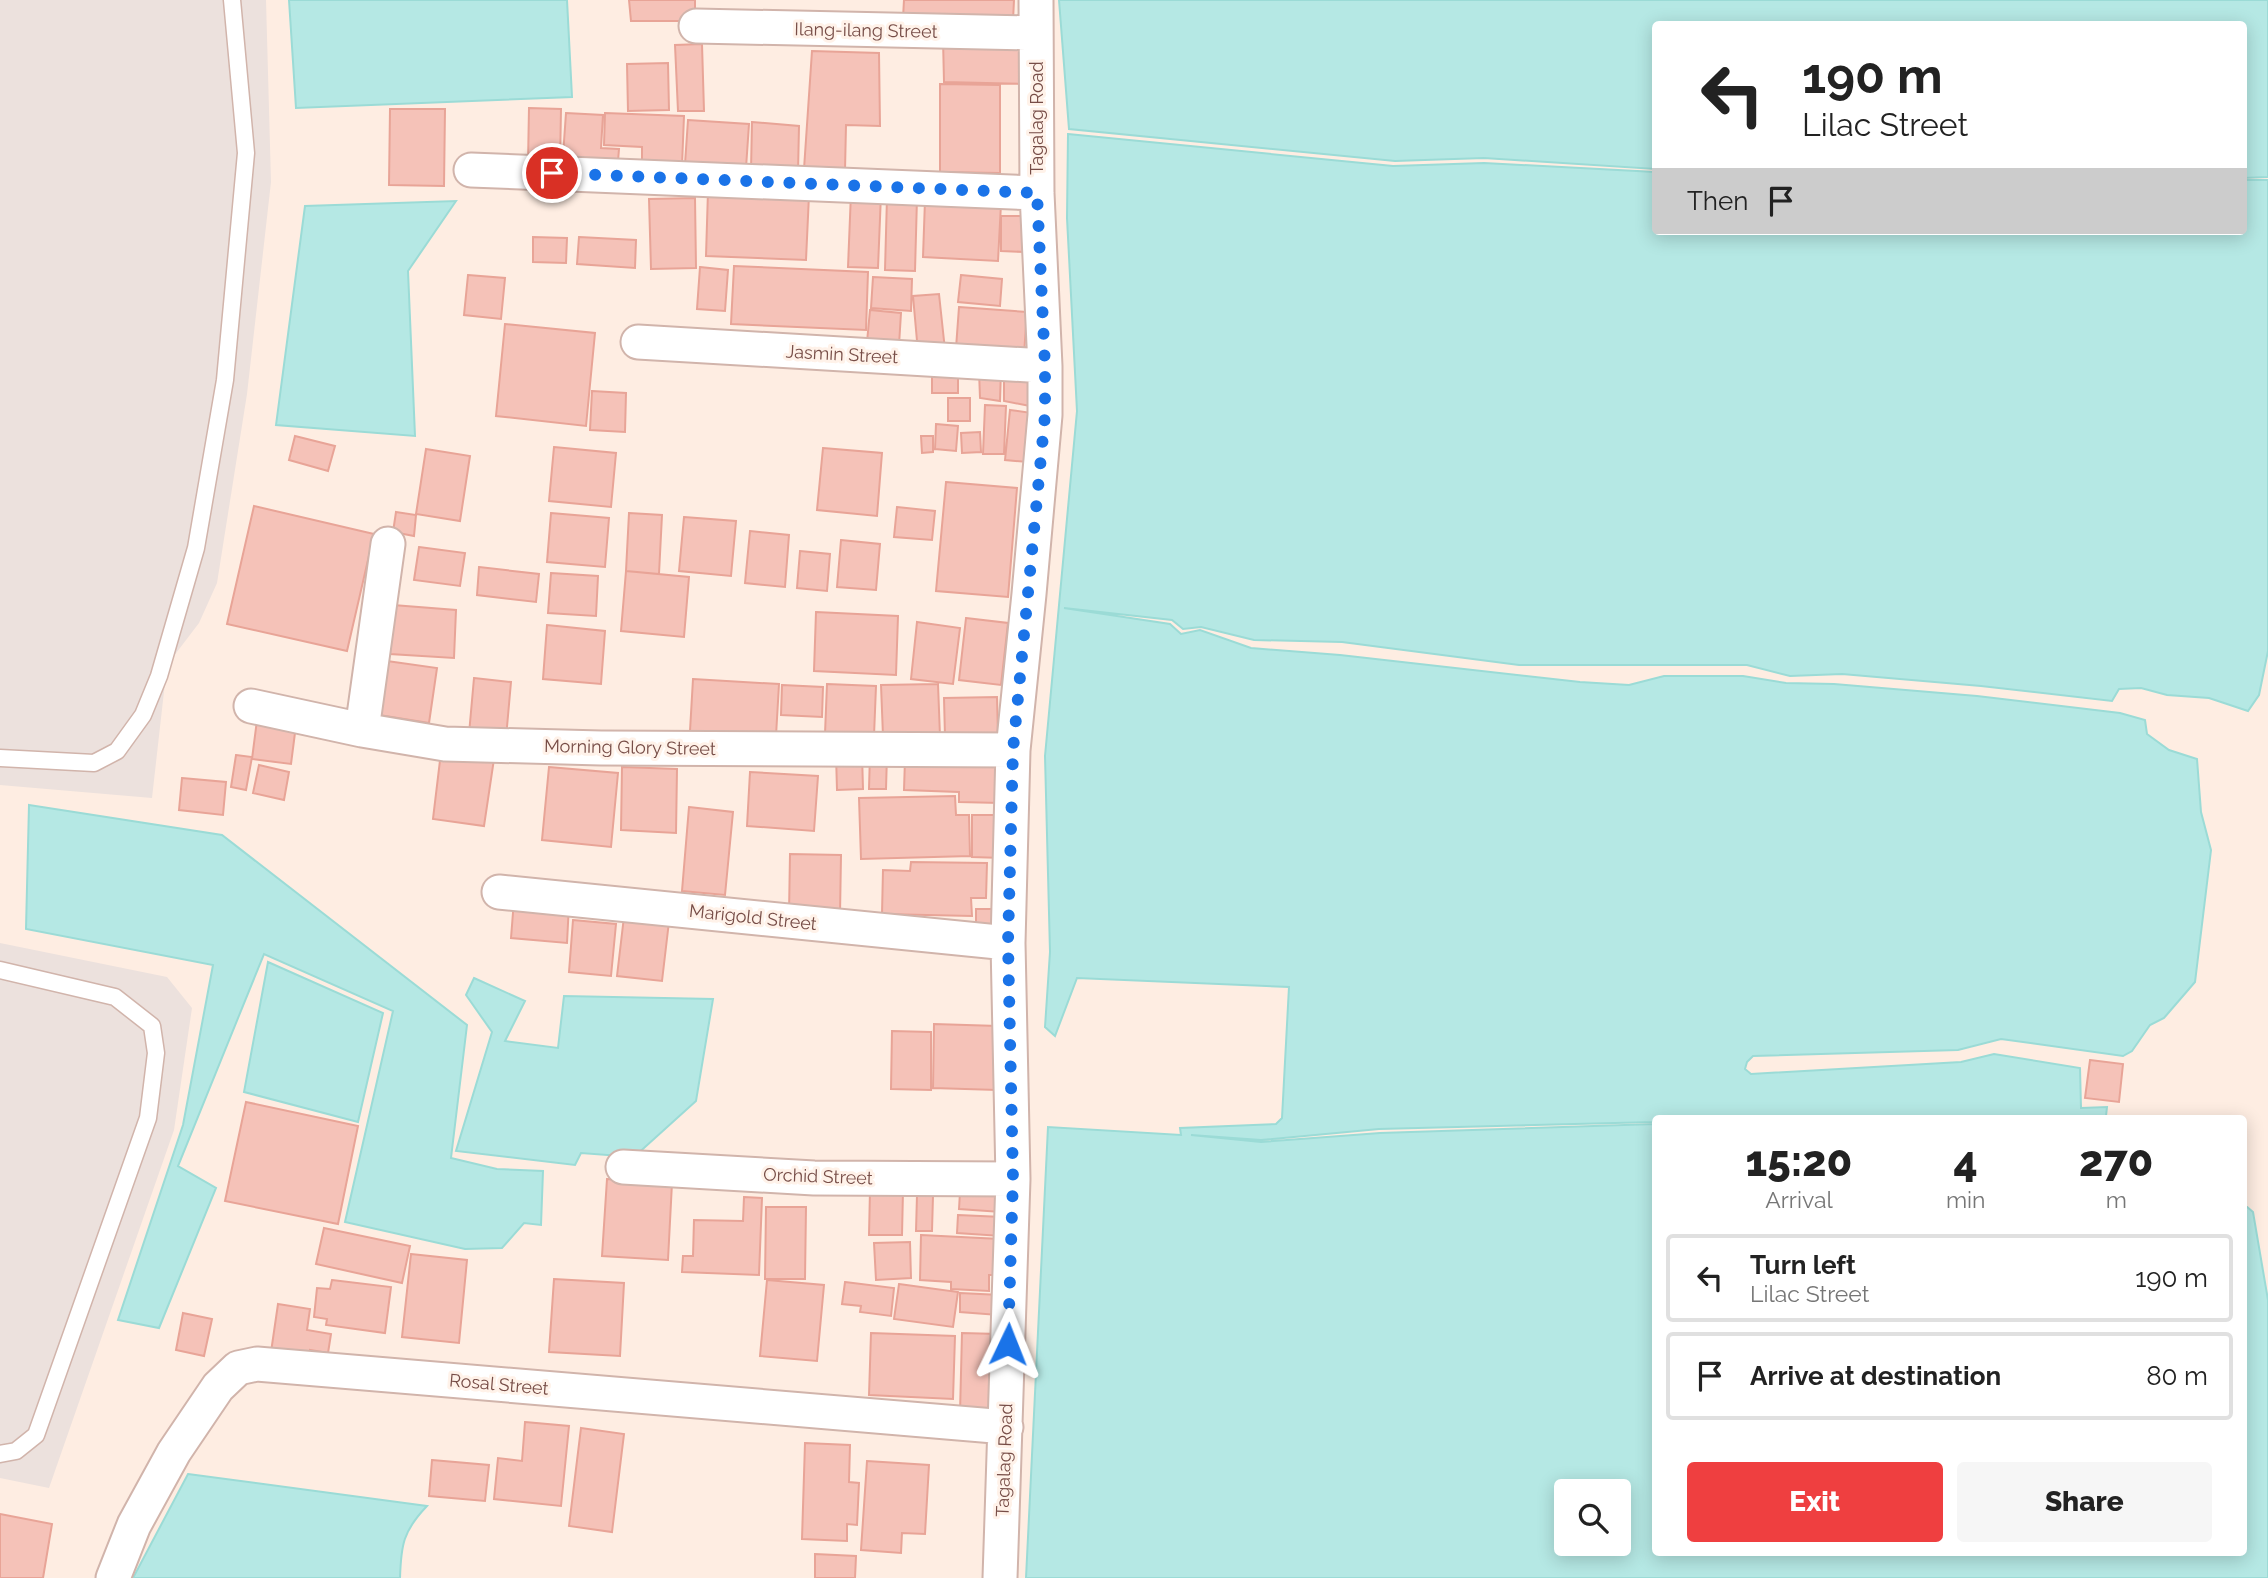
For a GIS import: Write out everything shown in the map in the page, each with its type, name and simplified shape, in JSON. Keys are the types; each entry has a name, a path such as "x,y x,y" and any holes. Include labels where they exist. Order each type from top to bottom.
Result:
{"street":[{"name":"Tagalag Road","path":"1000,1578 1013,1179 1008,943 1013,750 1045,415 1037,193 1036,0"},
{"name":"Ilang-ilang Street","path":"696,26 1036,33"},
{"path":"471,170 1037,193"},
{"name":"Jasmin Street","path":"638,342 1045,366"},
{"path":"362,730 388,544"},
{"name":"Morning Glory Street","path":"251,706 362,730 445,744 615,748 1013,750"},
{"name":"Marigold Street","path":"499,892 1008,943"},
{"name":"Orchid Street","path":"623,1167 814,1178 1013,1179"},
{"name":"Rosal Street","path":"113,1578 134,1525 181,1441 218,1387 238,1368 257,1364 1006,1427"}],"lane":[{"path":"0,758 93,763 117,751 144,715 159,676 196,548 225,380 246,153 232,0"},
{"path":"0,970 115,997 152,1026 156,1053 148,1118 36,1435 16,1451 0,1454"}],"shaded area":[{"path":"0,0 266,0 271,182 247,394 217,583 199,623 167,665 152,798 0,785"},
{"path":"0,943 167,977 192,1008 174,1130 49,1488 0,1478"}],"water":[{"path":"289,0 567,0 572,97 296,108"},
{"path":"1059,0 2268,0 2268,177 2247,178 2247,21 1652,21 1652,169 1484,158 1395,161 1069,129"},
{"path":"1068,134 1393,166 1484,163 1652,172 1652,235 2247,235 2247,180 2268,180 2268,651 2259,695 2248,711 2209,698 2167,695 2141,688 2119,689 2112,701 1842,674 1790,676 1747,665 1519,665 1342,642 1254,640 1201,627 1183,629 1172,620 1064,608 1170,624 1181,634 1200,630 1251,648 1340,655 1580,682 1629,685 1664,676 1743,676 1786,683 1834,684 1977,696 2120,713 2145,720 2147,734 2169,750 2197,759 2201,812 2211,850 2195,982 2164,1018 2150,1025 2132,1051 2123,1056 2001,1039 1958,1050 1753,1056 1745,1069 1751,1074 1961,1062 1994,1054 2080,1068 2081,1108 2107,1107 2106,1115 1652,1115 1652,1122 1379,1129 1261,1140 1191,1135 1261,1142 1380,1133 1652,1124 1652,1556 2247,1556 2247,1207 2253,1212 2268,1300 2268,1578 1026,1578 1048,1127 1181,1135 1180,1128 1276,1124 1282,1118 1289,987 1077,978 1055,1036 1045,1027 1050,952 1045,756 1077,411 1067,218"},
{"path":"456,201 408,271 415,436 276,425 305,206"},
{"path":"29,805 222,835 467,1025 451,1158 497,1169 543,1171 541,1225 524,1223 502,1248 465,1249 345,1222 393,1011 264,954 178,1166 216,1188 159,1328 118,1320 183,1125 213,965 26,929"},
{"path":"268,962 383,1013 358,1122 244,1092"},
{"path":"474,978 525,1001 505,1041 558,1048 564,996 713,999 696,1101 634,1157 581,1153 575,1165 456,1151 492,1032 466,995"},
{"path":"188,1474 427,1506 413,1523 405,1539 400,1578 133,1578"}],"building":[{"path":"629,0 695,0 695,21 631,21"},
{"path":"904,0 1014,0 1013,21 903,18"},
{"path":"943,39 1024,40 1024,84 944,82"},
{"path":"702,44 704,111 678,111 675,45"},
{"path":"812,51 879,53 880,126 846,125 845,171 804,169"},
{"path":"668,63 669,110 628,111 627,64"},
{"path":"940,84 1000,85 1000,173 940,172"},
{"path":"529,108 561,109 560,164 528,163"},
{"path":"390,109 445,109 444,186 389,185"},
{"path":"566,113 603,115 601,148 619,149 617,173 562,170"},
{"path":"605,113 684,116 682,166 642,164 642,147 604,145"},
{"path":"688,120 749,124 746,168 685,164"},
{"path":"752,122 799,126 798,173 751,170"},
{"path":"708,191 809,195 806,260 706,256"},
{"path":"851,193 881,194 878,268 848,267"},
{"path":"887,197 917,198 915,271 885,270"},
{"path":"695,198 696,268 651,269 649,199"},
{"path":"925,200 1001,204 998,261 923,257"},
{"path":"1001,216 1025,216 1025,252 1001,251"},
{"path":"533,237 567,238 566,263 533,262"},
{"path":"579,237 636,240 635,268 577,264"},
{"path":"734,266 868,272 866,330 731,324"},
{"path":"700,267 728,270 725,311 697,309"},
{"path":"468,275 505,278 501,319 464,315"},
{"path":"961,275 1002,279 1000,306 958,302"},
{"path":"873,277 912,279 911,311 871,308"},
{"path":"939,294 945,350 918,352 913,296"},
{"path":"959,307 1027,312 1024,354 956,348"},
{"path":"870,310 901,313 899,345 867,342"},
{"path":"505,324 595,333 586,426 496,416"},
{"path":"958,362 958,393 932,393 932,371"},
{"path":"1001,370 1000,401 980,398 979,371"},
{"path":"1004,370 1031,378 1030,406 1004,401"},
{"path":"592,391 626,393 625,432 590,430"},
{"path":"948,398 970,398 970,421 948,421"},
{"path":"985,405 1006,406 1004,454 983,454"},
{"path":"1010,410 1032,413 1028,462 1005,460"},
{"path":"936,424 958,426 956,451 935,449"},
{"path":"980,432 981,452 962,453 961,433"},
{"path":"295,436 335,446 328,471 289,460"},
{"path":"921,436 933,436 933,452 922,453"},
{"path":"554,447 616,453 611,507 549,501"},
{"path":"823,448 882,453 877,516 817,510"},
{"path":"426,449 470,456 460,521 416,514"},
{"path":"946,482 1017,488 1008,597 936,591"},
{"path":"254,506 374,534 347,651 227,624"},
{"path":"897,507 935,511 932,540 894,537"},
{"path":"396,512 416,515 414,536 393,532"},
{"path":"551,513 609,518 605,567 547,562"},
{"path":"629,513 662,515 659,574 626,571"},
{"path":"684,517 736,521 731,576 679,571"},
{"path":"750,531 789,535 785,587 745,583"},
{"path":"841,540 880,544 876,590 837,587"},
{"path":"419,547 465,553 460,586 414,580"},
{"path":"800,551 830,554 827,591 797,588"},
{"path":"479,567 539,574 536,602 477,595"},
{"path":"626,571 689,577 684,637 621,631"},
{"path":"551,573 598,576 596,616 548,613"},
{"path":"393,605 456,610 454,658 390,654"},
{"path":"816,612 898,616 896,675 814,671"},
{"path":"966,618 1008,623 1001,685 959,680"},
{"path":"917,622 960,628 953,684 911,679"},
{"path":"547,625 605,631 601,684 543,679"},
{"path":"387,661 437,668 429,723 379,715"},
{"path":"474,678 511,682 506,738 469,734"},
{"path":"693,679 779,684 776,736 690,731"},
{"path":"827,684 876,686 874,736 825,734"},
{"path":"938,684 940,736 883,736 881,685"},
{"path":"782,685 823,687 822,717 781,715"},
{"path":"997,697 998,736 945,737 944,698"},
{"path":"257,720 296,725 291,764 252,759"},
{"path":"441,752 494,759 484,826 433,819"},
{"path":"862,754 863,789 837,790 836,755"},
{"path":"870,754 887,755 886,789 869,789"},
{"path":"236,755 252,757 246,790 231,787"},
{"path":"905,759 1001,762 1000,803 959,802 959,792 904,790"},
{"path":"259,765 289,772 284,800 253,793"},
{"path":"549,767 618,773 611,847 542,840"},
{"path":"622,767 677,769 676,833 621,830"},
{"path":"750,772 818,776 814,831 747,826"},
{"path":"182,778 226,782 223,815 179,810"},
{"path":"955,796 956,815 969,815 970,856 861,859 859,798"},
{"path":"689,807 733,812 725,895 682,891"},
{"path":"972,815 1004,815 1002,858 972,857"},
{"path":"790,854 841,855 840,915 789,914"},
{"path":"911,862 987,863 986,898 971,898 972,916 882,914 883,870 910,871"},
{"path":"514,900 569,904 567,943 511,938"},
{"path":"625,908 670,913 662,981 617,976"},
{"path":"976,909 1001,909 1000,931 976,930"},
{"path":"573,920 616,924 611,976 569,972"},
{"path":"934,1024 998,1026 997,1090 933,1088"},
{"path":"892,1031 931,1032 931,1090 891,1089"},
{"path":"2090,1060 2123,1064 2119,1102 2085,1098"},
{"path":"246,1102 358,1126 338,1224 225,1201"},
{"path":"607,1179 672,1183 668,1260 602,1256"},
{"path":"870,1190 903,1191 902,1235 869,1235"},
{"path":"960,1192 1002,1195 1001,1212 959,1209"},
{"path":"917,1195 933,1196 932,1231 916,1231"},
{"path":"744,1197 762,1198 759,1275 682,1272 683,1256 693,1256 694,1220 743,1221"},
{"path":"766,1207 806,1207 805,1279 765,1279"},
{"path":"958,1215 1002,1217 1001,1236 957,1233"},
{"path":"324,1228 410,1246 402,1283 316,1264"},
{"path":"921,1235 1000,1239 999,1275 989,1275 989,1291 951,1289 951,1282 920,1280"},
{"path":"910,1242 911,1278 876,1280 874,1243"},
{"path":"411,1254 467,1260 459,1343 402,1337"},
{"path":"554,1279 624,1283 620,1356 549,1352"},
{"path":"332,1280 391,1287 385,1333 326,1325 327,1319 314,1317 317,1288 330,1289"},
{"path":"767,1280 824,1285 817,1361 760,1356"},
{"path":"845,1282 894,1288 891,1316 860,1312 861,1306 842,1304"},
{"path":"899,1284 958,1292 953,1327 894,1319"},
{"path":"960,1293 1000,1295 998,1315 960,1312"},
{"path":"278,1304 310,1309 307,1330 331,1334 328,1353 310,1350 309,1364 270,1359"},
{"path":"183,1313 212,1319 204,1356 176,1350"},
{"path":"871,1333 955,1336 953,1399 869,1395"},
{"path":"962,1333 998,1334 996,1414 960,1413"},
{"path":"525,1422 569,1426 561,1506 494,1499 498,1458 522,1461"},
{"path":"581,1428 624,1434 612,1532 569,1526"},
{"path":"805,1443 850,1445 849,1482 859,1483 857,1525 847,1524 847,1541 802,1539"},
{"path":"432,1460 489,1465 485,1501 429,1496"},
{"path":"867,1461 929,1465 925,1534 902,1533 901,1553 861,1550"},
{"path":"0,1514 52,1524 43,1578 0,1578"},
{"path":"815,1554 856,1556 855,1578 815,1578"}],"route":[{"path":"552,173 1037,193 1045,415 1013,750 1008,943 1013,1179 1008,1344"}]}
